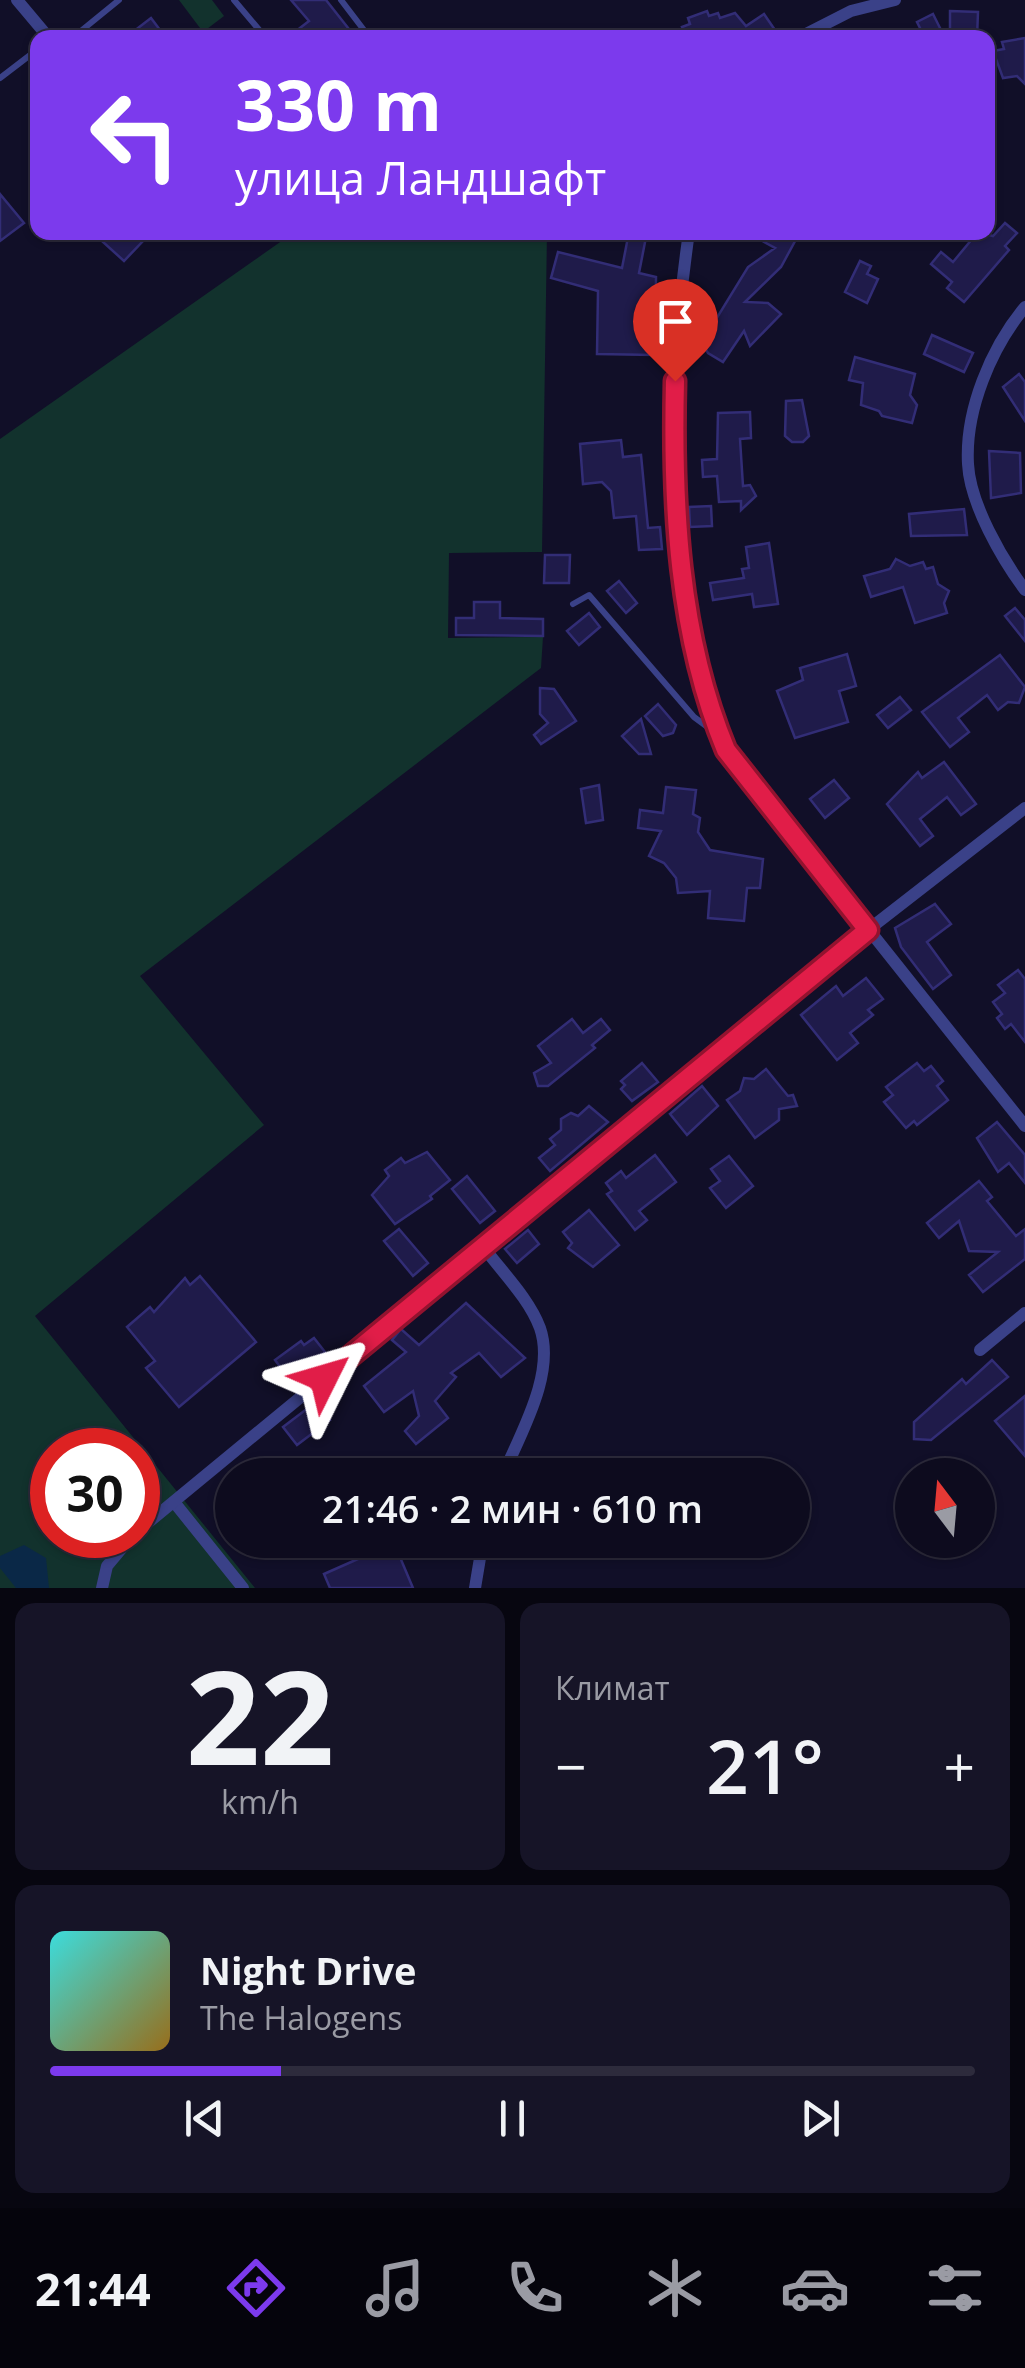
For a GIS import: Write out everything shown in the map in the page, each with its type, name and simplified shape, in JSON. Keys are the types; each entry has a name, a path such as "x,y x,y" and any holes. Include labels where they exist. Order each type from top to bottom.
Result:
{"street":[{"path":"17,0 42,30"},
{"path":"814,30 851,11 895,0"},
{"path":"688,240 676,364 676,534 696,653 720,736 726,750 1025,1126"},
{"path":"1025,307 1007,329 978,395 968,466 999,555 1025,590"},
{"path":"160,1513 868,930 1025,808"},
{"path":"482,1246 533,1314 543,1342 533,1402 510,1458"},
{"path":"980,1350 1025,1314"},
{"path":"174,1502 243,1588"},
{"path":"102,1588 107,1566 114,1558"},
{"path":"475,1588 480,1558"}],"lane":[{"path":"84,30 120,0"},
{"path":"234,0 259,30"},
{"path":"341,0 364,30"},
{"path":"0,78 30,55"},
{"path":"572,604 589,594 694,717 720,736"}],"green space":[{"path":"179,0 212,0 224,16 202,30"},
{"path":"283,240 547,240 542,552 449,553 448,638 543,637 541,668 140,976 264,1125 35,1316 126,1428 30,1428 30,1558 160,1558 160,1471 215,1539 215,1558 231,1558 255,1588 0,1588 0,439"}],"water":[{"path":"24,1545 30,1549 30,1558 46,1558 49,1588 16,1588 0,1568 0,1556"}],"building":[{"path":"291,0 326,0 350,30 297,30 309,21"},
{"path":"707,11 709,16 718,13 720,18 735,13 746,26 764,14 775,30 683,30 682,27 690,24 688,18"},
{"path":"950,11 978,12 977,30 950,30"},
{"path":"933,14 941,30 921,30 917,22"},
{"path":"151,18 160,30 135,30"},
{"path":"1025,38 1025,84 1017,76 1003,78 995,56 995,51 1004,49 1002,42"},
{"path":"0,194 24,223 0,241"},
{"path":"1005,223 1017,233 1005,246 1009,250 964,302 947,288 952,282 931,264 941,252 953,262 971,240 995,240 995,234"},
{"path":"101,240 142,240 124,261"},
{"path":"627,240 645,240 639,273 656,277 655,355 597,354 598,291 551,278 558,252 622,268"},
{"path":"760,240 796,240 781,267 745,302 768,303 781,314 750,346 744,331 723,362 708,353 702,342 748,267 775,248"},
{"path":"860,261 871,266 867,274 878,279 867,303 845,292"},
{"path":"932,335 973,353 964,372 924,354"},
{"path":"855,357 915,374 910,395 917,405 912,423 882,416 879,411 861,405 863,383 849,380"},
{"path":"1019,374 1025,382 1025,421 1003,387"},
{"path":"802,400 809,436 803,442 792,442 785,436 786,401"},
{"path":"750,412 751,438 740,439 743,486 750,485 756,496 741,510 741,501 719,502 717,476 703,477 702,460 717,459 718,413"},
{"path":"621,440 623,457 641,455 648,528 660,527 662,549 639,550 636,516 614,518 611,491 602,482 583,484 580,444"},
{"path":"989,451 1020,453 1021,493 991,498"},
{"path":"711,506 712,526 690,527 689,507"},
{"path":"964,509 967,535 911,536 909,514"},
{"path":"769,543 778,604 754,607 752,594 713,600 710,583 744,578 742,569 749,568 746,547"},
{"path":"545,555 570,555 569,583 544,583"},
{"path":"896,559 910,566 923,562 926,569 933,567 938,584 949,591 944,603 947,613 915,623 903,587 871,597 864,576 890,569"},
{"path":"619,581 637,603 626,613 607,591"},
{"path":"474,602 500,602 500,618 543,619 543,636 456,635 456,618 474,618"},
{"path":"1015,608 1025,620 1025,641 1005,616"},
{"path":"589,613 600,627 579,645 567,631"},
{"path":"847,654 856,686 839,691 848,722 795,738 777,691 803,680 800,668"},
{"path":"1000,655 1025,687 1019,703 1008,702 998,710 987,695 958,718 969,732 950,747 922,712"},
{"path":"540,688 554,689 576,721 541,744 534,735 548,723 540,714"},
{"path":"900,697 911,710 888,728 877,715"},
{"path":"658,704 676,725 673,733 663,736 645,716"},
{"path":"641,719 651,754 639,754 622,736"},
{"path":"944,762 976,804 961,815 947,797 920,819 933,836 920,846 887,804 918,772 922,778"},
{"path":"834,780 849,798 825,818 810,799"},
{"path":"599,785 603,820 586,823 581,789"},
{"path":"666,787 696,790 693,814 700,818 698,832 710,850 763,859 760,888 747,888 744,921 708,918 710,891 678,893 676,878 664,863 649,856 661,831 638,828 640,810 663,813"},
{"path":"935,904 951,924 927,942 951,975 933,989 901,947 895,928"},
{"path":"1018,970 1025,979 1025,1042 1011,1024 1005,1029 997,1018 1002,1014 993,1002 1005,993 998,985"},
{"path":"866,978 883,999 868,1010 873,1015 850,1033 858,1043 837,1060 801,1015 836,986 843,996"},
{"path":"572,1019 583,1033 601,1019 610,1030 592,1045 595,1048 548,1086 538,1086 534,1073 551,1063 538,1046"},
{"path":"642,1063 658,1082 632,1101 621,1089 625,1085 621,1081"},
{"path":"917,1063 924,1071 931,1066 943,1081 937,1086 948,1100 917,1125 914,1121 906,1128 884,1102 893,1095 886,1087"},
{"path":"766,1069 788,1096 793,1095 797,1106 779,1109 779,1120 755,1138 727,1100 740,1091 744,1078 754,1079"},
{"path":"702,1086 718,1106 687,1135 670,1114"},
{"path":"589,1106 608,1122 550,1171 539,1158 555,1145 550,1139 561,1130 561,1119 571,1113 578,1116"},
{"path":"997,1122 1025,1155 1025,1183 1009,1163 998,1172 977,1138"},
{"path":"427,1152 450,1180 430,1196 432,1199 395,1224 372,1195 389,1176 385,1170 401,1158 405,1163"},
{"path":"655,1155 676,1182 639,1211 647,1220 635,1230 607,1194 612,1191 606,1183 621,1171 626,1178"},
{"path":"729,1156 753,1186 726,1208 710,1188 720,1181 711,1169"},
{"path":"467,1176 495,1211 480,1223 452,1189"},
{"path":"979,1181 992,1197 987,1201 1016,1236 1025,1229 1025,1259 983,1292 969,1275 998,1252 969,1251 959,1221 939,1238 927,1223"},
{"path":"589,1210 619,1245 593,1267 568,1248 572,1243 563,1232"},
{"path":"399,1229 428,1263 413,1276 384,1241"},
{"path":"528,1230 539,1244 517,1263 505,1249"},
{"path":"200,1276 256,1342 179,1407 146,1368 155,1361 127,1327 150,1307 154,1312 185,1278 190,1285"},
{"path":"466,1303 525,1358 501,1377 479,1353 451,1373 456,1377 435,1401 448,1418 416,1444 405,1431 419,1416 413,1391 384,1412 364,1386 406,1352 392,1340 401,1329 419,1345"},
{"path":"314,1338 325,1352 289,1379 275,1360 301,1341 304,1345"},
{"path":"992,1360 1008,1377 931,1440 914,1439 914,1422 962,1379 966,1384"},
{"path":"1025,1396 1025,1456 995,1421"},
{"path":"316,1402 330,1420 297,1445 283,1427"},
{"path":"360,1558 400,1558 413,1588 330,1588 324,1574"}],"route":[{"path":"324,1378 868,930 726,750 720,736 696,653 676,534 675,381"}]}
